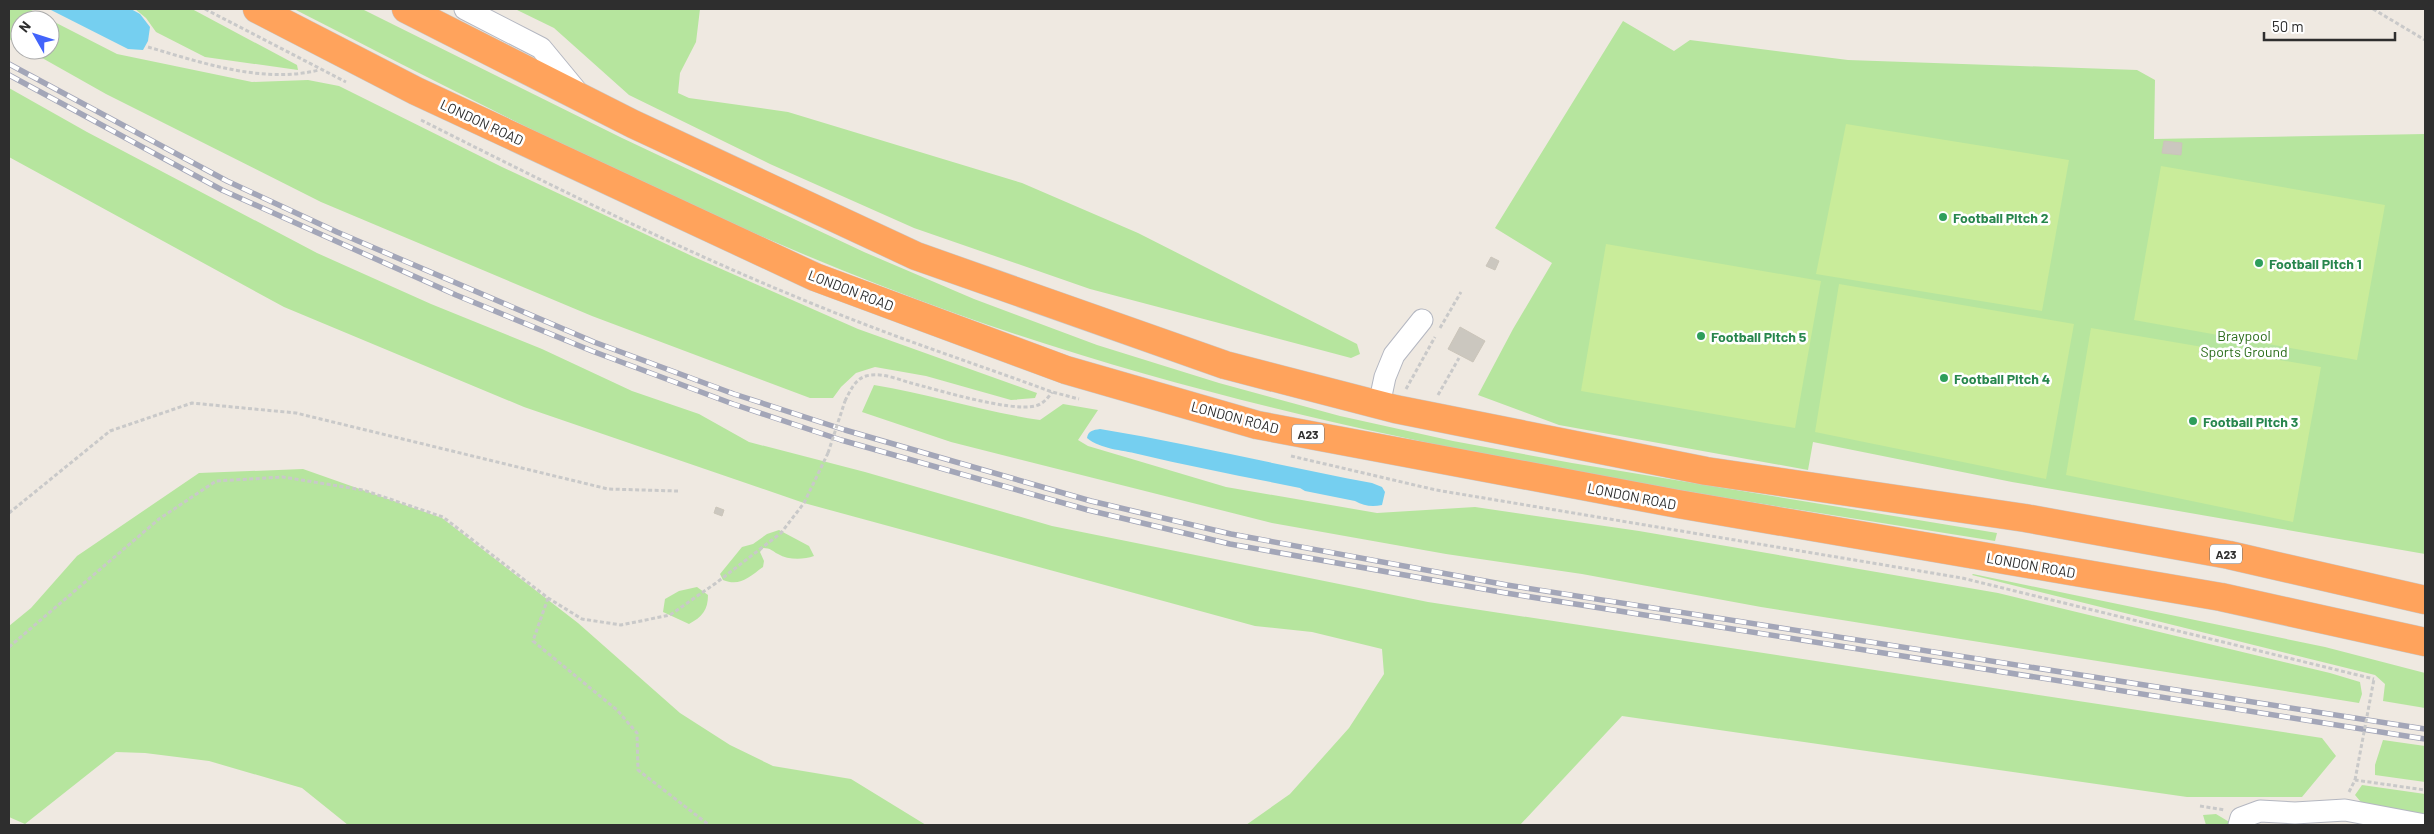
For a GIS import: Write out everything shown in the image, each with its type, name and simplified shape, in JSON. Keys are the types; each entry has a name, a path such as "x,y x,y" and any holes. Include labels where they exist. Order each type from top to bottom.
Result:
{"highway":[{"name":"LONDON ROAD","path":"257,9 416,91 815,277 1066,370 1257,425 1687,506 2221,597 2425,642"},
{"name":"A23","path":"406,9 584,99 916,256 1225,365 1387,407 1706,471 2025,518 2229,555 2425,600"}],"street":[{"path":"465,9 541,48 584,99"},
{"path":"1387,407 1385,377 1394,355 1422,320"},
{"path":"2240,822 2260,810 2295,813 2344,810 2425,825"}],"path":[{"path":"2374,9 2425,40"},
{"path":"148,48 202,63 263,74 301,74 320,69 341,52"},
{"path":"1387,407 1461,292"},
{"path":"1436,400 1459,358"},
{"path":"9,646 159,519 216,481 283,477 364,490 443,517 548,598 582,619 621,625 670,615 716,583 781,533 804,503 828,453 852,386 865,376 880,374 951,394 1017,407 1036,406 1046,400 1066,370"},
{"path":"9,514 110,431 192,403 296,413 608,489 678,491"},
{"path":"548,598 533,641 617,710 637,734 638,770 709,825"},
{"path":"2374,679 2355,780 2425,790"},
{"path":"2200,806 2231,811 2240,822"}],"green space":[{"path":"9,9 31,10 10,10 9,39"},
{"path":"135,9 192,9 297,65 298,70 205,57 156,32 146,18"},
{"path":"294,9 362,9 622,138 864,252 974,299 1097,345 1219,383 1340,416 1453,441 1572,463 1997,533 1995,541 1732,499 1470,451 1341,424 1212,392 1084,356 957,314 872,282 704,211 538,133"},
{"path":"515,9 700,9 696,42 680,73 678,93 689,98 788,112 1022,183 1138,233 1357,344 1360,354 1351,358 1090,289 914,228 770,164 629,95 554,28"},
{"name":"Braypool Sports Ground","path":"1623,21 1674,51 1690,40 1848,60 2137,70 2155,80 2154,139 2425,134 2425,554 2012,482 1813,442 1808,470 1559,425 1478,395 1513,329 1552,263 1495,228"},
{"path":"60,25 117,54 252,82 308,80 339,86 502,167 694,257 858,329 1037,393 1035,398 1011,400 926,376 875,367 856,373 841,387 833,398 810,398 592,316 321,202 106,94 46,60 60,60"},
{"path":"9,88 87,132 317,253 431,304 542,349 632,391 699,414 749,442 865,472 1052,526 1428,602 2322,738 2336,756 2302,797 2187,797 1622,716 1520,825 1246,825 1290,794 1349,728 1384,674 1382,649 1312,632 1255,626 804,503 524,407 284,307 9,157"},
{"name":"Football Pitch 2","path":"1846,124 2069,160 2042,311 1816,274"},
{"name":"Football Pitch 1","path":"2161,166 2385,205 2357,360 2134,320"},
{"name":"Football Pitch 5","path":"1606,244 1821,281 1795,428 1581,391"},
{"name":"Football Pitch 4","path":"1839,284 2074,324 2046,479 1815,432"},
{"name":"Football Pitch 3","path":"2091,328 2321,367 2293,522 2066,475"},
{"path":"874,385 1040,420 1063,404 1098,410 1078,440 1088,446 1226,487 1377,513 1475,507 1639,531 1998,593 2330,673 2360,682 2362,694 2359,703 1761,607 1582,574 1446,554 1272,523 951,442 862,412"},
{"path":"303,469 442,518 578,623 680,713 730,745 773,766 851,779 926,825 348,825 302,788 209,761 145,753 116,752 25,824 9,817 9,626 31,608 77,556 199,473"},
{"path":"779,530 809,546 814,556 800,559 791,558 763,548 760,552 764,561 763,567 739,582 723,580 720,574 742,547 753,544 767,534"},
{"path":"1973,574 2325,647 2425,673 2425,708 2383,701 2385,684 2375,675"},
{"path":"697,587 708,595 708,600 705,609 697,619 689,624 663,612 665,599 679,591"},
{"path":"2383,740 2425,746 2425,782 2375,775 2375,765"},
{"path":"2362,785 2425,794 2425,818 2365,807 2355,795"},
{"path":"2216,814 2231,823 2231,825 2206,825 2203,815"}],"water":[{"path":"49,9 131,9 140,14 150,27 148,41 143,50 128,49 60,15 60,10"},
{"path":"1100,429 1372,483 1382,487 1385,492 1382,505 1365,505 1355,501 1305,491 1300,488 1105,447 1087,438 1091,431"}],"building":[{"path":"2164,141 2182,143 2181,155 2162,153"},
{"path":"1491,257 1499,261 1495,270 1486,266"},
{"path":"1460,327 1485,341 1473,362 1448,349"},
{"path":"716,507 724,510 722,516 714,513"}],"railway":[{"path":"9,64 227,181 337,232 594,342 734,394 845,430 1091,501 1231,534 1507,585 2425,729"},
{"path":"9,75 222,190 456,295 592,351 733,404 841,440 1088,510 1230,544 1506,593 2425,739"}],"place":[{"name":"Football Pitch 2","path":"1943,217"},
{"name":"Football Pitch 1","path":"2259,263"},
{"name":"Football Pitch 5","path":"1701,336"},
{"name":"Football Pitch 4","path":"1944,378"},
{"name":"Football Pitch 3","path":"2193,421"}]}
